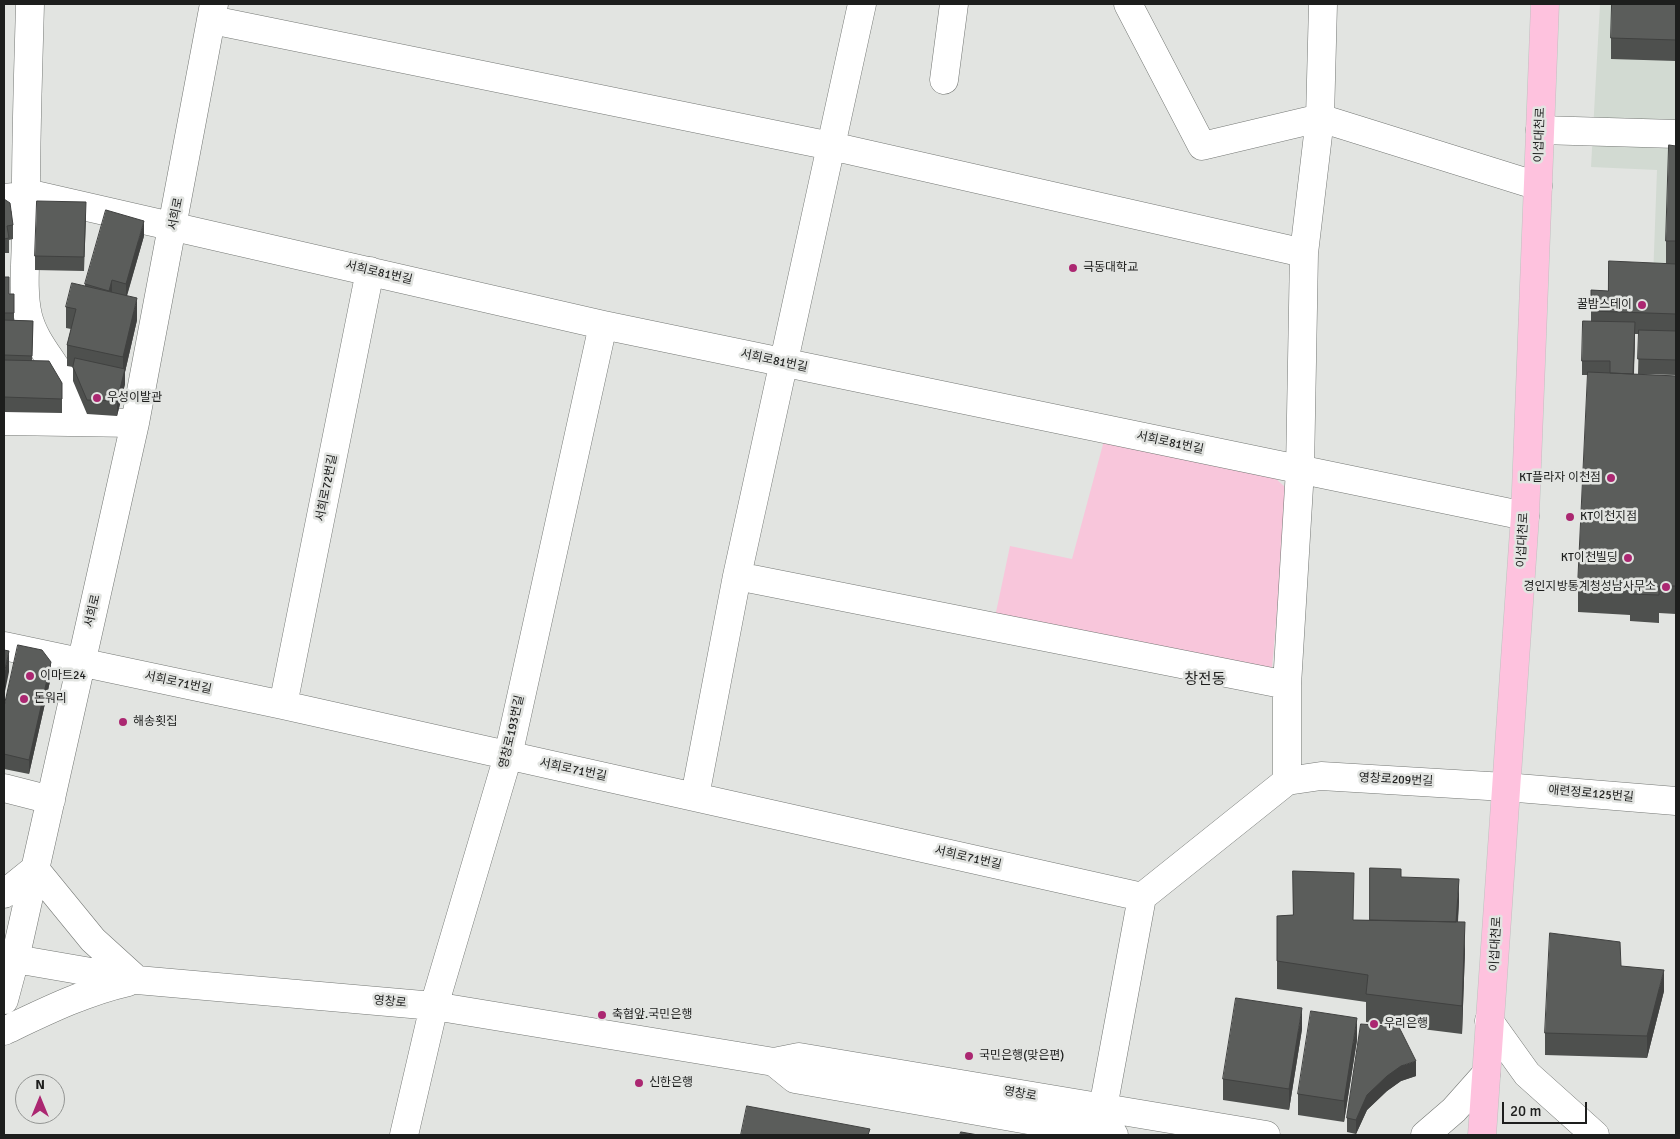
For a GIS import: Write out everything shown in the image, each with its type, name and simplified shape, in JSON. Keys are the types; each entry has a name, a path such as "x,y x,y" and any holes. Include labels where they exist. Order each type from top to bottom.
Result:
{"main road":[{"name":"이섭대천로","path":"1482,1135 1525,516 1545,4"}],"street":[{"path":"30,4 15,196 28,316 35,332 70,391 74,410 73,422"},
{"path":"695,796 737,576 862,4"},
{"path":"944,80 954,4"},
{"path":"1128,4 1202,146 1320,118 1538,186"},
{"path":"1103,1128 1142,898 1287,780 1287,685 1300,470 1304,254 1320,118 1323,4"},
{"path":"213,12 831,146 1304,254"},
{"name":"서희로","path":"4,1000 9,958 35,869 135,423 213,12"},
{"path":"1540,130 1676,134"},
{"name":"서희로81번길","path":"15,196 173,228 604,325 783,363 1525,516"},
{"name":"서희로72번길","path":"283,705 370,271"},
{"name":"영창로193번길","path":"404,1135 434,1006 508,756 604,325"},
{"path":"4,421 135,423"},
{"path":"737,576 1287,685"},
{"name":"서희로71번길","path":"4,646 283,705 695,796 1142,898"},
{"name":"영창로209번길","path":"1287,780 1321,776 1505,787"},
{"name":"애련정로125번길","path":"1505,787 1676,801"},
{"path":"4,788 50,800"},
{"path":"4,894 35,869 93,940 136,980"},
{"name":"영창로","path":"9,958 136,980 434,1006 774,1062 799,1057 1103,1128 1266,1135"},
{"path":"4,1031 78,997 136,980"},
{"path":"1489,1021 1527,1074 1595,1135"},
{"path":"1425,1135 1454,1110 1486,1074"}],"shaded area":[{"path":"1600,4 1676,4 1676,280 1653,279 1657,170 1591,167"},
{"path":"1105,437 1267,471 1284,486 1287,498 1272,668 995,617 1010,546 1072,559"}],"building":[{"path":"1612,4 1676,4 1676,40 1611,38"},
{"path":"1669,145 1676,146 1676,241 1666,241"},
{"path":"4,199 10,203 13,225 7,226 9,238 4,239"},
{"path":"37,201 86,202 84,257 35,256"},
{"path":"106,210 144,221 126,284 112,280 109,291 85,284"},
{"path":"1609,261 1676,264 1676,314 1591,311 1591,290 1608,291"},
{"path":"4,277 9,277 9,294 14,294 14,313 4,313"},
{"path":"72,283 137,298 123,357 67,345 76,309 66,307"},
{"path":"4,320 33,321 32,356 4,355"},
{"path":"1583,321 1635,322 1633,374 1610,373 1610,361 1582,361"},
{"path":"1639,330 1676,331 1676,360 1638,359"},
{"path":"75,358 125,369 117,401 87,400 73,367"},
{"path":"4,360 49,361 62,383 62,399 4,397"},
{"name":"KT이천빌딩","path":"1588,372 1676,376 1676,586 1659,586 1659,595 1630,594 1630,587 1578,585"},
{"path":"18,645 42,650 51,662 29,760 4,754 4,707"},
{"path":"4,650 9,651 4,675"},
{"path":"1370,868 1401,869 1401,877 1459,879 1456,922 1370,920"},
{"path":"1293,871 1354,873 1353,920 1465,922 1462,1006 1366,994 1368,975 1277,961 1277,916 1293,915"},
{"path":"1550,933 1620,942 1621,966 1664,970 1647,1036 1545,1033"},
{"path":"1236,998 1302,1008 1289,1089 1223,1079"},
{"path":"1311,1011 1357,1018 1344,1101 1298,1094"},
{"path":"1361,1024 1399,1027 1416,1061 1401,1066 1367,1095 1356,1120 1347,1118"},
{"path":"747,1106 870,1129 868,1135 741,1135"},
{"path":"961,1132 978,1135 960,1135"}],"place":[{"name":"극동대학교","path":"1073,268"},
{"name":"꿀밤스테이","path":"1642,305"},
{"name":"우성이발관","path":"97,398"},
{"name":"KT플라자 이천점","path":"1611,478"},
{"name":"KT이천지점","path":"1570,517"},
{"name":"KT이천빌딩","path":"1628,558"},
{"name":"경인지방통계청성남사무소","path":"1666,587"},
{"name":"이마트24","path":"30,676"},
{"name":"돈워리","path":"24,699"},
{"name":"해송횟집","path":"123,722"},
{"name":"축협앞.국민은행","path":"602,1015"},
{"name":"우리은행","path":"1374,1024"},
{"name":"국민은행(맞은편)","path":"969,1056"},
{"name":"신한은행","path":"639,1083"}],"district":[{"name":"창전동","path":"1205,680"}]}
